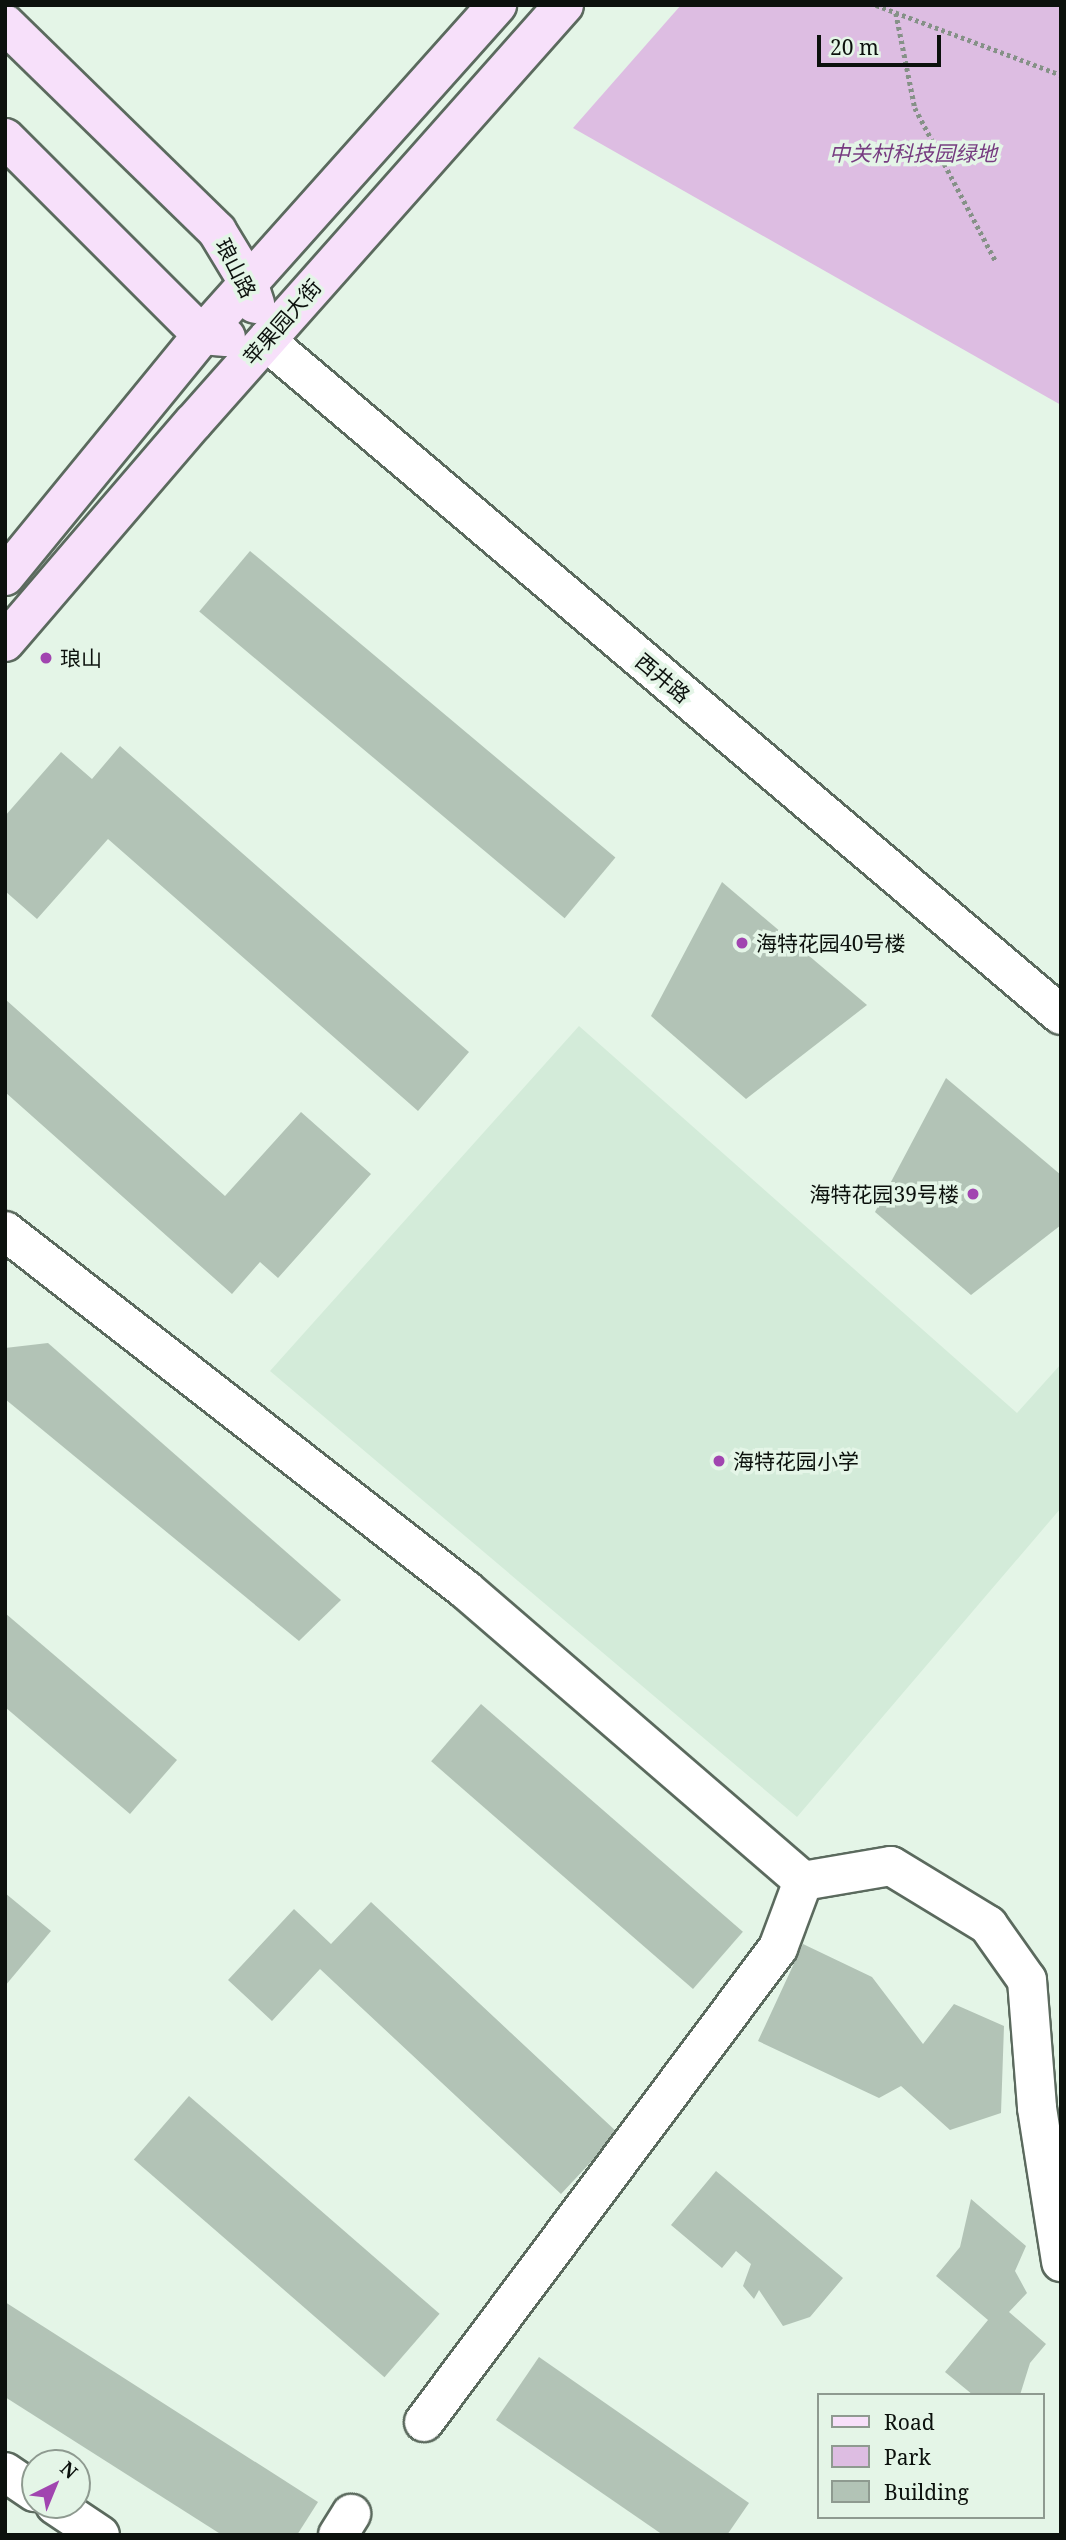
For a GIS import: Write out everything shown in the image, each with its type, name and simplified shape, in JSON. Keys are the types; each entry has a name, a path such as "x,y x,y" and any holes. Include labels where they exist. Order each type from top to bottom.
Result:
{"main road":[{"path":"5,576 202,335 497,5"},
{"name":"苹果园大街","path":"5,642 266,341 564,5"},
{"name":"琅山路","path":"5,24 217,231 248,282 266,341"},
{"path":"5,138 202,335 266,341"}],"street":[{"name":"西井路","path":"266,341 1061,1015"},
{"path":"5,1231 466,1590 803,1881"},
{"path":"803,1881 891,1866 988,1925 1027,1980 1037,2108 1061,2262"},
{"path":"424,2422 778,1948 803,1881"},
{"path":"5,2472 21,2483"},
{"path":"76,2519 100,2535"}],"path":[{"path":"876,5 1061,75"},
{"path":"895,13 915,108 995,260"}],"shaded area":[{"name":"海特花园小学","path":"579,1026 1017,1413 1061,1364 1061,1508 797,1817 270,1371"}],"green space":[{"name":"中关村科技园绿地","path":"681,5 1061,5 1061,405 573,128"}],"building":[{"path":"250,551 615,858 565,918 199,612"},
{"path":"120,746 469,1052 418,1111 108,839 37,919 5,891 5,816 61,752 92,779"},
{"name":"海特花园40号楼","path":"722,882 867,1005 746,1099 651,1016"},
{"path":"5,999 225,1196 301,1112 371,1174 278,1278 260,1262 232,1294 5,1092"},
{"name":"海特花园39号楼","path":"946,1078 1061,1175 1061,1225 971,1295 875,1212"},
{"path":"48,1343 341,1600 299,1641 5,1399 5,1348"},
{"path":"5,1613 177,1760 130,1814 5,1707"},
{"path":"481,1704 743,1932 693,1989 431,1761"},
{"path":"5,1893 51,1931 5,1986"},
{"path":"371,1902 618,2133 561,2194 320,1969 272,2021 228,1980 294,1909 331,1944"},
{"path":"803,1944 872,1977 923,2044 954,2004 1004,2026 1001,2113 950,2130 901,2086 879,2098 758,2041"},
{"path":"189,2096 440,2314 384,2377 134,2159"},
{"path":"716,2171 843,2278 810,2317 783,2326 759,2290 754,2299 743,2286 751,2264 736,2251 722,2268 671,2225"},
{"path":"971,2199 1026,2246 1015,2271 1027,2293 1009,2312 1046,2344 1030,2363 1021,2393 971,2393 945,2372 988,2320 936,2276 960,2247"},
{"path":"5,2302 318,2502 297,2535 222,2535 91,2452 91,2449 87,2449 5,2397"},
{"path":"539,2357 749,2503 727,2535 663,2535 496,2420"}],"place":[{"name":"琅山","path":"46,658"},
{"name":"海特花园40号楼","path":"742,943"},
{"name":"海特花园39号楼","path":"973,1194"},
{"name":"海特花园小学","path":"719,1461"}]}
